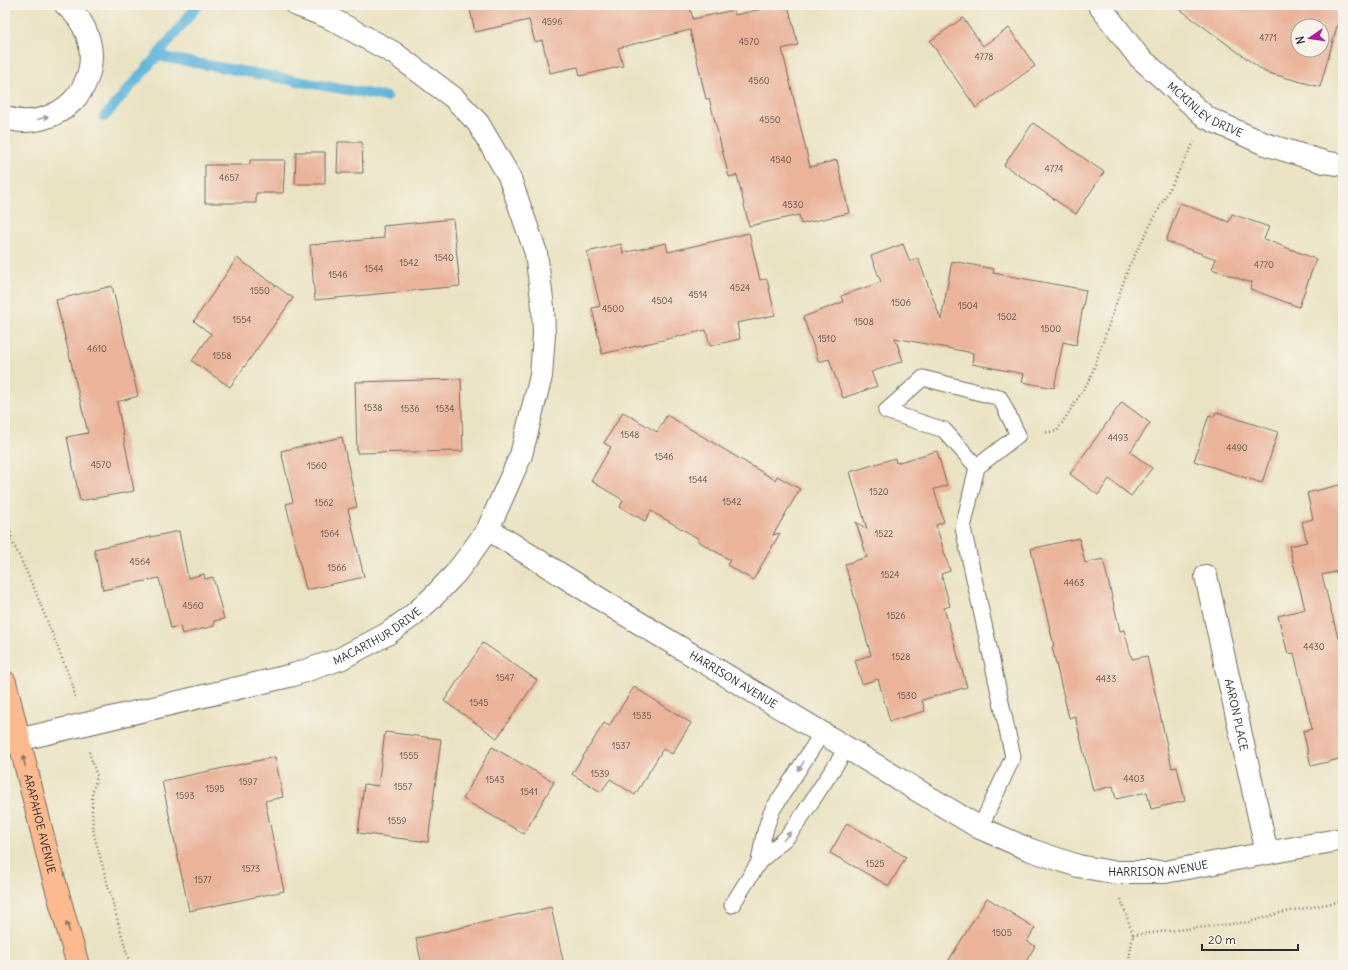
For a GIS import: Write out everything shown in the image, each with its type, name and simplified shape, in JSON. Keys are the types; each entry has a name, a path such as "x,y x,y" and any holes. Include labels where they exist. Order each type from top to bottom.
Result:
{"main road":[{"name":"ARAPAHOE AVENUE","path":"5,682 12,742 51,869 78,965"}],"street":[{"name":"MACARTHUR DRIVE","path":"12,742 79,725 273,681 340,659 387,634 432,599 455,574 488,529 521,455 539,383 544,334 543,307 536,253 509,176 478,123 454,98 394,53 328,17 297,5"},
{"name":"MCKINLEY DRIVE","path":"1099,5 1138,56 1207,118 1265,144 1324,162 1343,165"},
{"path":"5,117 9,119 31,121 53,116 71,103 84,86 91,65 91,46 76,7"},
{"name":"HARRISON AVENUE","path":"488,529 621,612 980,828 1028,849 1078,866 1112,872 1165,872 1343,839"},
{"name":"AARON PLACE","path":"1206,576 1267,853"}],"lane":[{"path":"977,467 944,430 886,411 923,378 1000,398 1018,435 977,467 963,528 1013,757 980,828"},
{"path":"759,862 764,832 773,809 822,733"},
{"path":"732,905 759,862 787,837 846,748"}],"path":[{"path":"1018,435 1057,431 1090,379 1129,266 1207,118"},
{"path":"5,509 13,543 34,588 73,686 79,725 97,776 92,794 94,835 130,965"},
{"path":"1112,872 1133,935 1128,965"},
{"path":"1133,935 1249,922 1280,912 1343,901"}],"building":[{"path":"469,5 689,5 693,19 734,10 735,15 780,5 788,5 798,45 782,49 810,167 837,160 849,213 801,224 799,215 749,226 737,175 729,177 709,98 706,99 690,30 618,48 623,66 580,76 578,67 550,73 542,40 535,42 529,20 475,32"},
{"path":"1174,5 1343,5 1330,51 1330,18 1290,18 1290,58 1328,58 1320,87 1265,72"},
{"path":"963,18 983,46 1009,28 1035,66 976,108 930,41"},
{"path":"1033,123 1104,172 1076,214 1004,165"},
{"path":"338,142 362,142 363,173 337,173"},
{"path":"296,152 325,152 325,184 295,184"},
{"path":"250,160 285,160 283,193 256,193 256,203 205,203 205,165 250,165"},
{"path":"1180,203 1229,222 1232,214 1269,227 1264,239 1316,259 1299,307 1250,289 1252,281 1251,283 1212,269 1216,259 1166,241"},
{"path":"453,219 460,286 315,300 310,245 384,238 383,226"},
{"path":"749,233 760,280 767,279 775,315 737,323 740,339 710,346 706,330 602,354 592,308 600,306 587,252 621,244 623,253 666,243 668,252"},
{"path":"903,244 910,262 918,258 941,320 952,261 994,269 993,273 1086,290 1076,345 1063,342 1054,388 1022,382 1024,374 972,364 973,353 895,338 903,361 871,372 877,386 843,398 829,359 819,362 803,317 843,302 841,296 881,282 871,256"},
{"path":"237,258 293,298 230,387 192,361 211,334 194,321"},
{"path":"112,286 138,396 117,402 134,491 80,501 67,437 88,433 56,300"},
{"path":"461,379 463,451 357,453 355,382"},
{"path":"1122,402 1150,423 1130,452 1152,468 1131,496 1109,479 1098,495 1070,474"},
{"path":"623,412 657,432 667,415 775,480 777,476 800,489 773,535 780,533 753,580 727,565 730,560 698,541 699,539 651,511 645,521 620,507 623,500 591,481 611,447 604,443"},
{"path":"1216,412 1278,432 1262,483 1194,461 1209,415 1214,417"},
{"path":"342,437 357,507 348,509 364,577 306,590 286,504 293,502 281,451"},
{"path":"937,451 947,486 934,489 944,522 936,525 950,571 941,574 950,606 944,608 967,687 922,700 925,711 890,721 878,679 862,684 855,660 871,655 845,564 867,557 856,522 867,529 850,472 895,458 896,463"},
{"path":"1343,484 1343,570 1322,575 1338,638 1343,637 1343,758 1311,766 1303,731 1312,729 1294,653 1288,654 1278,616 1305,609 1289,546 1307,542 1302,522 1313,519 1307,493"},
{"path":"179,531 188,578 204,574 205,579 213,577 224,619 214,621 214,626 182,634 180,626 171,628 159,578 103,590 94,549"},
{"path":"1079,538 1085,563 1103,559 1120,631 1124,630 1132,659 1147,656 1172,768 1177,767 1185,801 1151,809 1147,792 1116,799 1113,786 1093,791 1075,716 1069,718 1031,549"},
{"path":"483,643 537,680 497,738 444,701"},
{"path":"634,687 691,723 672,754 663,749 635,795 610,779 601,792 572,774 604,723 609,726"},
{"path":"385,732 441,739 428,842 358,833 364,784 378,786"},
{"path":"492,747 554,782 524,834 463,799"},
{"path":"275,757 283,797 265,801 284,891 189,911 162,781"},
{"path":"847,823 906,857 889,886 830,853"},
{"path":"987,898 1035,928 1027,941 1035,946 1024,965 946,965"},
{"path":"551,907 564,965 422,965 416,938"}],"waterway":[{"path":"104,117 157,56 198,5"},
{"path":"157,56 387,97"}]}
